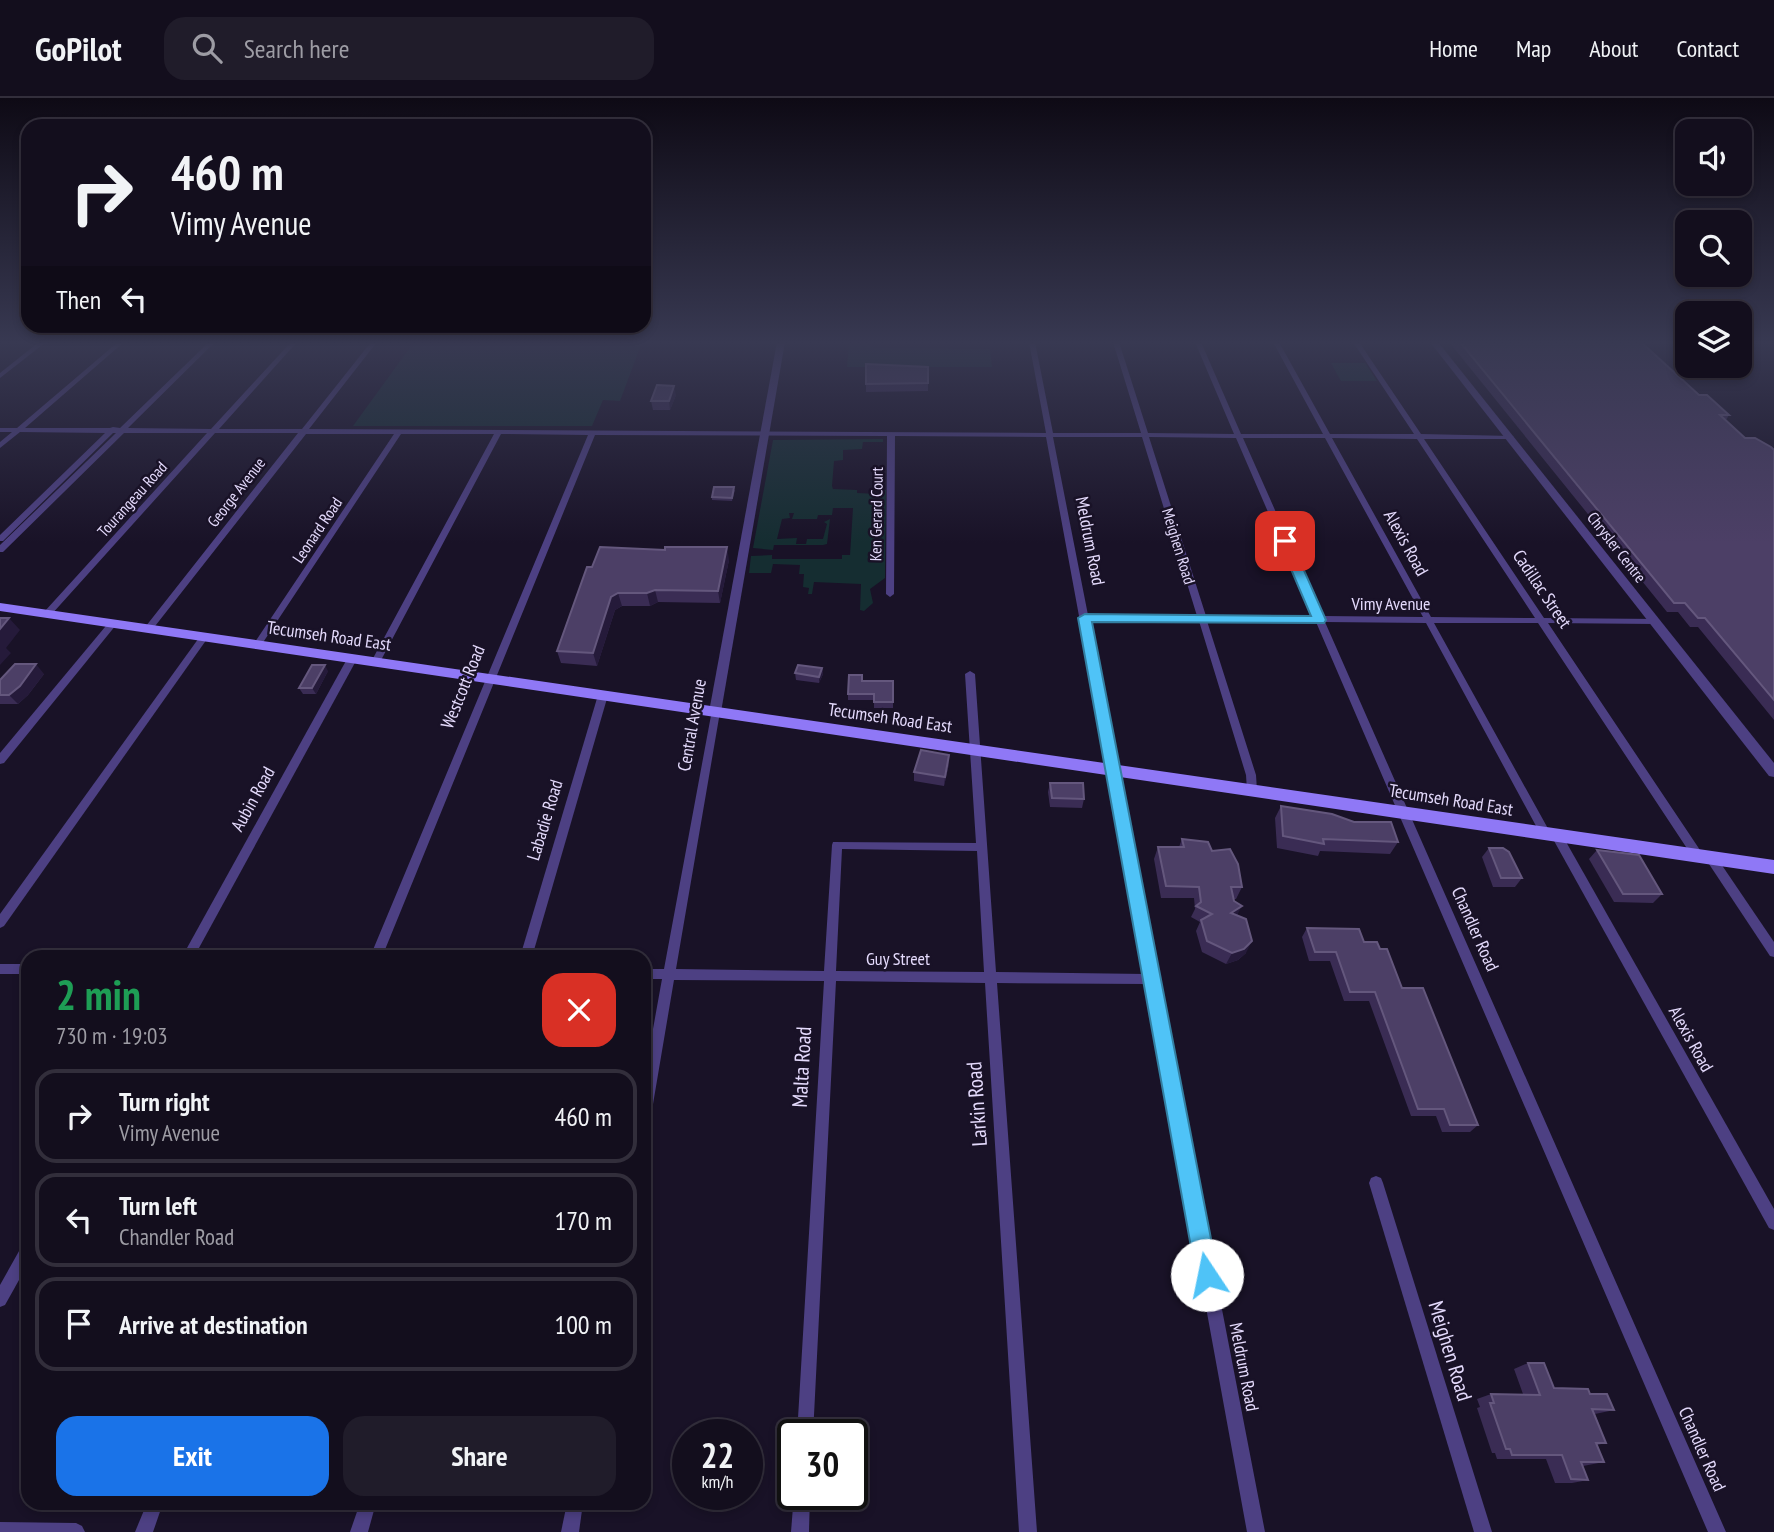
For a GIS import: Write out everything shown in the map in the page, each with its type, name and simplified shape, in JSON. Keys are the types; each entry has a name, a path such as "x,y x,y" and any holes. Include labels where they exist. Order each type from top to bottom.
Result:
{"main road":[{"name":"Tecumseh Road East","path":"0,607 1774,867"}],"street":[{"path":"0,446 43,409"},
{"path":"0,539 134,409"},
{"path":"0,550 144,409"},
{"name":"Tourangeau Road","path":"48,613 234,409"},
{"name":"George Avenue","path":"149,628 321,409"},
{"name":"Central Avenue","path":"651,1077 770,409"},
{"name":"Meldrum Road","path":"1044,409 1256,1532"},
{"name":"Meighen Road","path":"1136,409 1251,775 1252,790"},
{"name":"Chandler Road","path":"1227,409 1717,1532"},
{"name":"Alexis Road","path":"1313,409 1429,620 1774,1223"},
{"name":"Cadillac Street","path":"1401,409 1542,621 1774,952"},
{"name":"Chrysler Centre","path":"1488,409 1774,772"},
{"path":"0,430 1510,437"},
{"name":"Leonard Road","path":"257,645 400,432"},
{"path":"376,662 499,432"},
{"name":"Westcott Road","path":"379,950 488,679 592,433"},
{"name":"Ken Gerard Court","path":"890,594 891,434"},
{"name":"Vimy Avenue","path":"1085,618 1655,621"},
{"path":"0,760 113,623"},
{"path":"0,923 204,637"},
{"name":"Aubin Road","path":"192,950 352,659"},
{"name":"Larkin Road","path":"970,674 973,750 1028,1532"},
{"name":"Labadie Road","path":"528,950 603,695"},
{"name":"Malta Road","path":"806,1419 837,845 981,848"},
{"path":"0,969 21,969"},
{"name":"Guy Street","path":"651,974 1151,979"},
{"name":"Meighen Road","path":"1376,1183 1483,1532"},
{"path":"0,1300 21,1262"},
{"path":"144,1532 152,1510"},
{"path":"359,1532 366,1510"},
{"path":"570,1532 574,1510"},
{"path":"800,1532 801,1510"},
{"path":"0,1531 76,1532"}],"green space":[{"path":"365,409 599,409 592,426 353,426"},
{"path":"883,439 883,442 863,442 862,449 843,450 843,460 834,461 832,486 833,489 857,490 857,493 878,494 879,490 886,490 885,578 870,589 873,603 864,611 860,610 861,584 814,582 812,594 808,594 809,588 803,587 804,574 799,574 800,565 773,564 771,573 749,573 751,556 772,555 772,559 842,559 842,555 850,555 853,508 833,508 832,515 818,515 817,519 792,519 794,513 789,513 790,518 782,519 777,539 797,538 796,544 806,544 807,539 823,539 827,524 824,522 830,519 827,544 774,545 773,550 753,548 773,440"}],"building":[{"path":"1515,409 1722,409 1729,415 1720,415 1745,438 1755,438 1774,450 1774,700 1705,618 1698,618 1685,603 1674,603"},
{"path":"714,487 734,487 732,498 712,497"},
{"path":"600,547 665,550 665,547 727,547 718,591 655,590 647,593 618,593 611,597 593,653 557,651 587,567 592,567"},
{"path":"0,618 9,618 0,629"},
{"path":"15,664 36,664 20,686 9,695 0,695 0,680"},
{"path":"312,665 325,665 312,688 299,688"},
{"path":"798,665 822,668 819,677 795,673"},
{"path":"849,675 862,675 862,681 893,681 893,702 874,702 874,694 848,694"},
{"path":"921,750 949,755 945,777 914,772"},
{"path":"1050,783 1083,783 1084,799 1052,798"},
{"path":"1281,806 1332,814 1354,822 1391,822 1398,842 1323,839 1324,844 1283,836"},
{"path":"1182,839 1208,842 1212,851 1230,849 1238,864 1242,887 1231,887 1234,901 1242,906 1231,913 1246,919 1252,941 1244,949 1232,953 1207,941 1201,920 1212,914 1196,906 1201,902 1199,887 1166,886 1158,847 1184,847"},
{"path":"1489,848 1503,848 1509,852 1522,878 1501,878"},
{"path":"1597,850 1639,855 1662,894 1623,894"},
{"path":"1307,928 1359,929 1364,942 1377,942 1380,949 1387,949 1402,988 1423,988 1478,1125 1450,1125 1444,1109 1418,1109 1375,992 1350,992 1336,952 1315,952"},
{"path":"1528,1363 1544,1363 1554,1388 1588,1389 1590,1394 1607,1394 1614,1410 1592,1409 1606,1443 1596,1443 1604,1462 1581,1462 1588,1480 1571,1479 1562,1455 1512,1455 1510,1449 1506,1449 1490,1403 1494,1403 1491,1394 1540,1395"}],"route":[{"path":"1207,1275 1085,618 1319,620 1285,541"}]}
